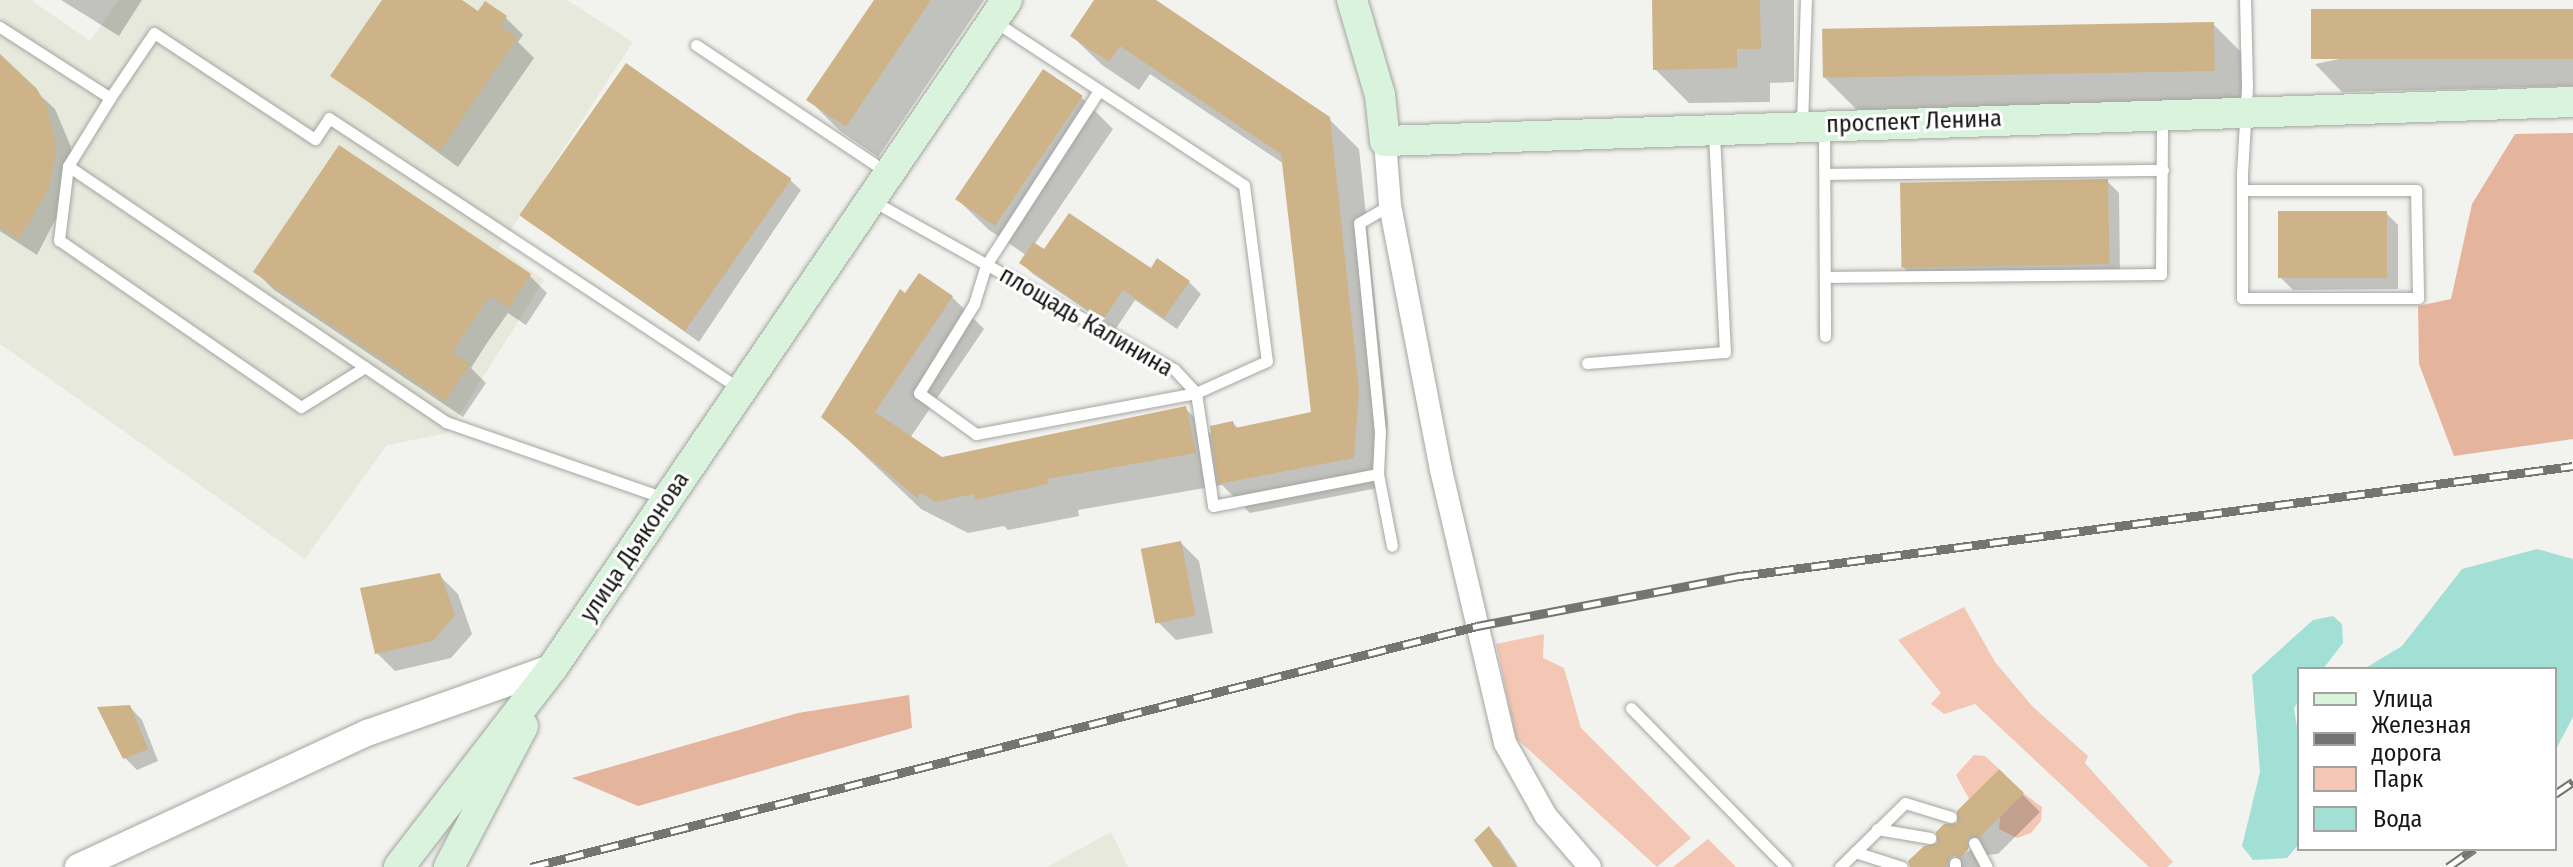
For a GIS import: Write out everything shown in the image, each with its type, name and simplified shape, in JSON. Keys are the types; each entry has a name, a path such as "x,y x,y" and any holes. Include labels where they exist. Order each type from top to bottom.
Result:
{"main road":[{"path":"1351,5 1380,95 1385,141"},
{"name":"улица Дьяконова","path":"553,667 1000,10"},
{"name":"проспект Ленина","path":"1385,141 2573,102"},
{"path":"399,867 553,667"},
{"path":"449,867 553,667"}],"street":[{"path":"1385,141 1390,205 1441,470 1505,743 1546,816 1590,867"},
{"path":"78,867 367,733 553,667"}],"lane":[{"path":"1806,0 1813,125 1825,174 1825,336"},
{"path":"2242,190 2416,190 2418,298 2242,298 2242,190 2246,112 2245,0"},
{"path":"1000,10 1099,90 1244,185 1267,361 1196,393 976,434 919,393 974,304 986,265 1099,90"},
{"path":"0,27 110,98"},
{"path":"365,367 301,407 59,240 68,166 154,33 315,139 329,118 741,390"},
{"path":"696,45 889,174"},
{"path":"1825,277 2161,274 2162,114"},
{"path":"1587,363 1725,352 1713,129"},
{"path":"68,166 446,422 668,499"},
{"path":"1825,174 2163,170"},
{"name":"площадь Калинина","path":"871,200 1174,369 1196,393 1213,506 1378,474"},
{"path":"1390,205 1359,223 1380,432 1378,474 1392,546"},
{"path":"1631,708 1786,867"},
{"path":"1840,867 1905,803 1951,817"},
{"path":"1877,829 1930,838"},
{"path":"1974,843 1987,867"},
{"path":"1855,852 1902,867"}],"shaded area":[{"path":"0,0 31,0 90,41 119,0 567,0 633,42 499,248 544,280 448,433 387,445 305,559 0,344"},
{"path":"2573,133 2573,439 2454,456 2419,364 2418,306 2451,299 2472,204 2515,134"},
{"path":"909,695 912,728 638,806 572,778 798,713"},
{"path":"1111,832 1128,867 1047,867"}],"green space":[{"path":"1964,607 1995,662 2033,707 2088,756 2085,763 2173,862 2167,867 2149,867 1975,704 1944,714 1931,704 1941,693 1898,640"},
{"path":"1544,634 1543,658 1564,668 1581,728 1691,838 1657,867 1516,738 1496,644"},
{"path":"1974,755 1985,756 1999,769 1969,799 1956,775"},
{"path":"2023,793 2042,807 2041,821 2031,833 2017,838 1999,829 2000,817"},
{"path":"1708,839 1736,867 1673,867"}],"water":[{"path":"2537,549 2573,559 2573,717 2557,747 2557,667 2367,667 2402,646 2462,569"},
{"path":"2333,616 2342,624 2343,643 2325,667 2297,667 2297,704 2294,708 2297,727 2297,846 2287,858 2253,860 2242,846 2260,772 2252,675 2313,620"}],"building":[{"path":"382,0 462,0 478,11 485,1 507,16 500,26 517,38 440,151 330,76"},
{"path":"874,0 931,0 846,127 806,100"},
{"path":"1094,0 1156,0 1330,117 1359,390 1354,458 1218,484 1210,426 1233,421 1235,428 1311,412 1281,154 1120,46 1109,62 1070,36"},
{"path":"1652,0 1760,0 1761,49 1737,49 1737,68 1653,70"},
{"path":"2311,9 2573,9 2573,59 2311,59"},
{"path":"2214,22 2215,71 1823,78 1822,29"},
{"path":"0,54 37,89 47,107 56,148 49,188 19,239 0,227"},
{"path":"626,63 791,179 685,331 519,215"},
{"path":"1043,69 1083,96 995,226 955,199"},
{"path":"339,145 531,274 508,308 490,296 470,325 452,352 470,364 445,401 253,272"},
{"path":"2108,179 2109,264 1902,268 1900,183"},
{"path":"2278,211 2387,211 2387,278 2278,278"},
{"path":"1069,213 1151,268 1157,258 1190,281 1164,318 1123,290 1103,320 1019,263 1033,242 1044,249"},
{"path":"919,273 953,296 875,412 942,457 1186,406 1196,453 1047,479 1048,484 975,500 974,494 935,502 921,493 917,498 821,417 900,289 905,293"},
{"path":"1181,541 1196,616 1155,623 1141,549"},
{"path":"440,573 455,615 433,641 375,654 360,588"},
{"path":"130,705 148,749 123,759 97,707"},
{"path":"1999,769 2024,793 1980,837 1967,838 1968,850 1961,857 1950,856 1946,867 1910,867 1908,861 1924,846 1937,843 1936,832 1944,824 1957,823 1957,811"},
{"path":"1489,826 1516,867 1493,867 1474,840"}],"railway":[{"path":"531,867 1477,626 1740,576 2573,466"},
{"path":"2557,793 2573,782"},
{"path":"2448,867 2471,851"}]}
